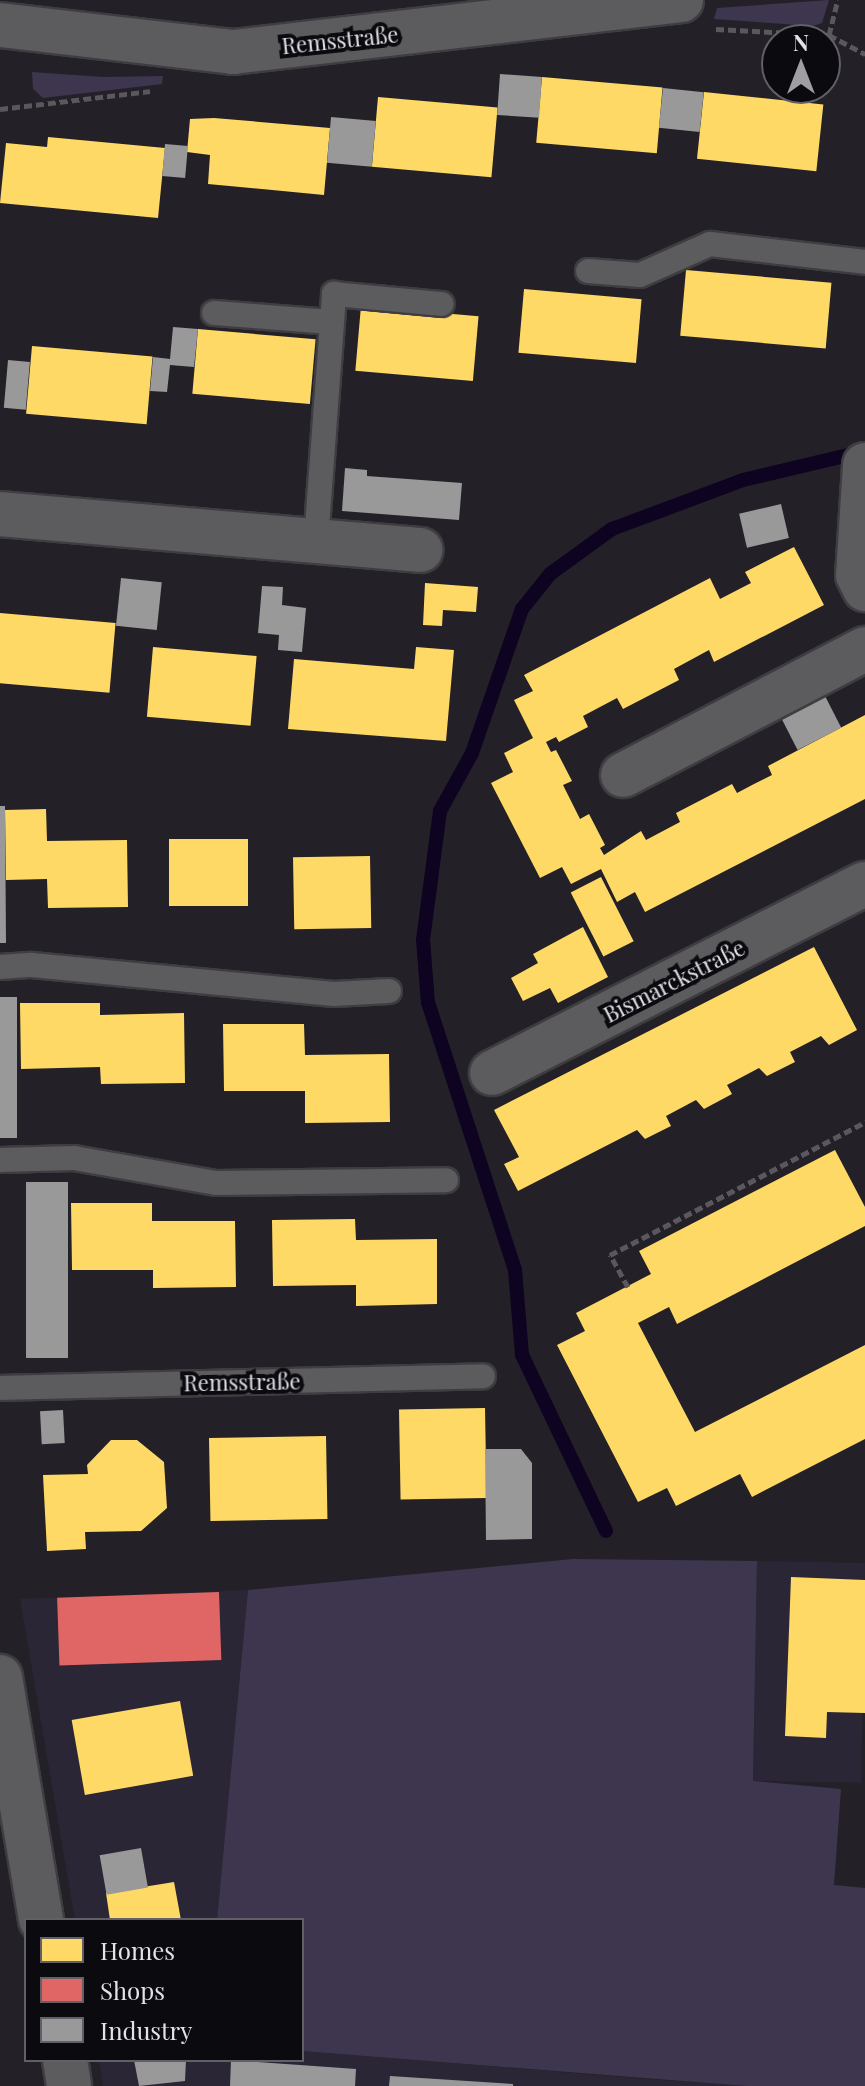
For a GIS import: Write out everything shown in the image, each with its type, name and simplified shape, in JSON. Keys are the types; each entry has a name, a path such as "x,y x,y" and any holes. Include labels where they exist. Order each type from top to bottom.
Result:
{"street":[{"name":"Remsstraße","path":"0,25 233,52 693,14"},
{"path":"865,465 858,575 865,589"},
{"path":"0,514 420,550"},
{"path":"623,775 865,649"},
{"name":"Bismarckstraße","path":"492,1073 860,887"},
{"path":"0,1677 41,1918"},
{"path":"65,2062 69,2086"}],"lane":[{"path":"588,271 640,275 710,244 865,262"},
{"path":"316,541 334,294 442,304"},
{"path":"214,313 332,322"},
{"path":"0,967 32,965 334,994 389,991"},
{"path":"0,1160 74,1158 216,1183 446,1180"},
{"name":"Remsstraße","path":"0,1388 483,1376"}],"path":[{"path":"832,24 838,0"},
{"path":"693,14 761,24"},
{"path":"841,41 865,54"},
{"path":"0,109 158,90"},
{"path":"628,1287 610,1255 865,1122"}],"shaded area":[{"path":"829,0 819,24 714,19 717,8"},
{"path":"32,72 103,77 163,76 162,84 43,98 33,89"},
{"path":"573,1559 757,1561 753,1781 841,1789 834,1885 865,1888 865,2086 746,2086 304,2051 304,1918 217,1918 248,1590"},
{"path":"757,1561 865,1563 861,1783 753,1781"},
{"path":"248,1590 217,1918 75,1918 20,1599"},
{"path":"304,2051 746,2086 103,2086 99,2062 304,2062"}],"building: Homes":[{"path":"542,77 663,88 657,153 536,143"},
{"path":"704,92 761,98 761,104 823,105 816,171 697,159"},
{"path":"378,97 498,107 491,177 372,167"},
{"path":"214,118 330,128 324,195 208,184 210,155 187,152 190,119"},
{"path":"48,137 165,148 158,218 0,203 6,143 47,147"},
{"path":"686,270 831,283 826,348 680,336"},
{"path":"524,289 642,299 636,363 518,353"},
{"path":"361,306 479,316 473,381 355,371"},
{"path":"198,329 316,339 310,404 192,394"},
{"path":"32,346 153,357 147,424 26,414"},
{"path":"794,547 824,605 714,662 709,650 674,669 679,680 623,709 617,698 583,716 588,727 559,742 556,737 546,742 551,752 556,750 572,781 563,785 580,819 589,814 605,845 600,848 604,855 641,831 646,840 680,822 676,813 732,784 737,793 772,775 768,766 865,715 865,799 645,912 635,892 617,902 601,869 571,884 562,867 540,878 491,783 513,772 504,753 533,738 514,700 533,691 524,675 710,578 720,599 751,583 745,572"},
{"path":"425,583 478,587 476,612 443,610 442,626 423,625"},
{"path":"0,613 116,623 109,693 0,683"},
{"path":"153,647 257,656 251,726 147,717"},
{"path":"416,647 454,650 446,741 288,729 294,659 414,669"},
{"path":"46,809 47,841 127,840 128,907 48,908 47,879 6,880 5,810"},
{"path":"169,839 248,839 248,906 169,906"},
{"path":"370,856 371,928 294,929 293,857"},
{"path":"601,877 634,941 603,957 571,892"},
{"path":"583,927 608,977 558,1003 550,988 523,1001 511,978 538,963 533,954"},
{"path":"814,947 857,1030 829,1045 821,1036 790,1052 795,1062 767,1076 759,1068 727,1085 732,1094 704,1109 696,1100 666,1116 671,1126 645,1139 637,1130 518,1191 504,1164 519,1157 494,1110"},
{"path":"20,1003 100,1003 100,1015 184,1013 185,1083 101,1084 100,1067 21,1069"},
{"path":"223,1024 304,1024 305,1055 389,1054 390,1122 305,1123 305,1091 224,1091"},
{"path":"835,1150 865,1207 865,1226 677,1324 669,1307 638,1323 695,1432 865,1345 865,1439 752,1497 740,1474 676,1506 667,1488 638,1502 557,1345 585,1331 576,1313 651,1274 639,1251"},
{"path":"71,1203 152,1203 152,1221 235,1221 236,1287 153,1288 153,1270 72,1270"},
{"path":"355,1219 356,1240 437,1239 437,1304 356,1306 356,1285 273,1286 272,1220"},
{"path":"485,1408 487,1498 401,1499 399,1410"},
{"path":"326,1436 327,1519 210,1521 209,1438"},
{"path":"111,1440 137,1440 164,1462 167,1508 141,1531 85,1532 86,1549 47,1551 43,1475 88,1474 87,1465"},
{"path":"791,1577 865,1580 865,1713 827,1712 826,1738 785,1736"},
{"path":"180,1701 193,1776 85,1795 72,1720"},
{"path":"174,1882 181,1918 110,1918 106,1893"}],"building: Shops":[{"path":"219,1592 221,1660 59,1666 57,1598"}],"building: Industry":[{"path":"500,74 542,77 539,118 497,115"},
{"path":"663,88 704,92 700,132 659,128"},
{"path":"331,117 376,121 372,167 327,163"},
{"path":"165,144 188,146 185,178 162,176"},
{"path":"173,327 198,329 194,367 170,365 167,392 150,391 153,357 170,359"},
{"path":"8,360 30,362 26,410 4,408"},
{"path":"345,468 367,470 367,476 462,483 459,520 342,511"},
{"path":"781,504 789,538 747,548 739,514"},
{"path":"121,578 162,582 157,630 116,626"},
{"path":"262,586 283,587 282,605 306,608 302,652 278,650 279,635 258,633"},
{"path":"824,694 841,728 798,750 780,716"},
{"path":"0,806 5,806 6,943 0,943"},
{"path":"0,997 17,997 17,1138 0,1138"},
{"path":"26,1182 68,1182 68,1358 26,1358"},
{"path":"63,1410 65,1443 42,1444 40,1411"},
{"path":"485,1449 521,1449 532,1463 532,1539 486,1540"},
{"path":"141,1848 148,1887 107,1895 100,1855"},
{"path":"134,2062 186,2062 185,2081 139,2086"},
{"path":"231,2062 356,2069 355,2086 230,2086"},
{"path":"390,2076 513,2084 513,2086 389,2086"}],"waterway":[{"path":"606,1531 522,1355 515,1270 428,1003 423,940 440,811 472,753 522,609 550,574 612,529 743,480 861,452"}]}
